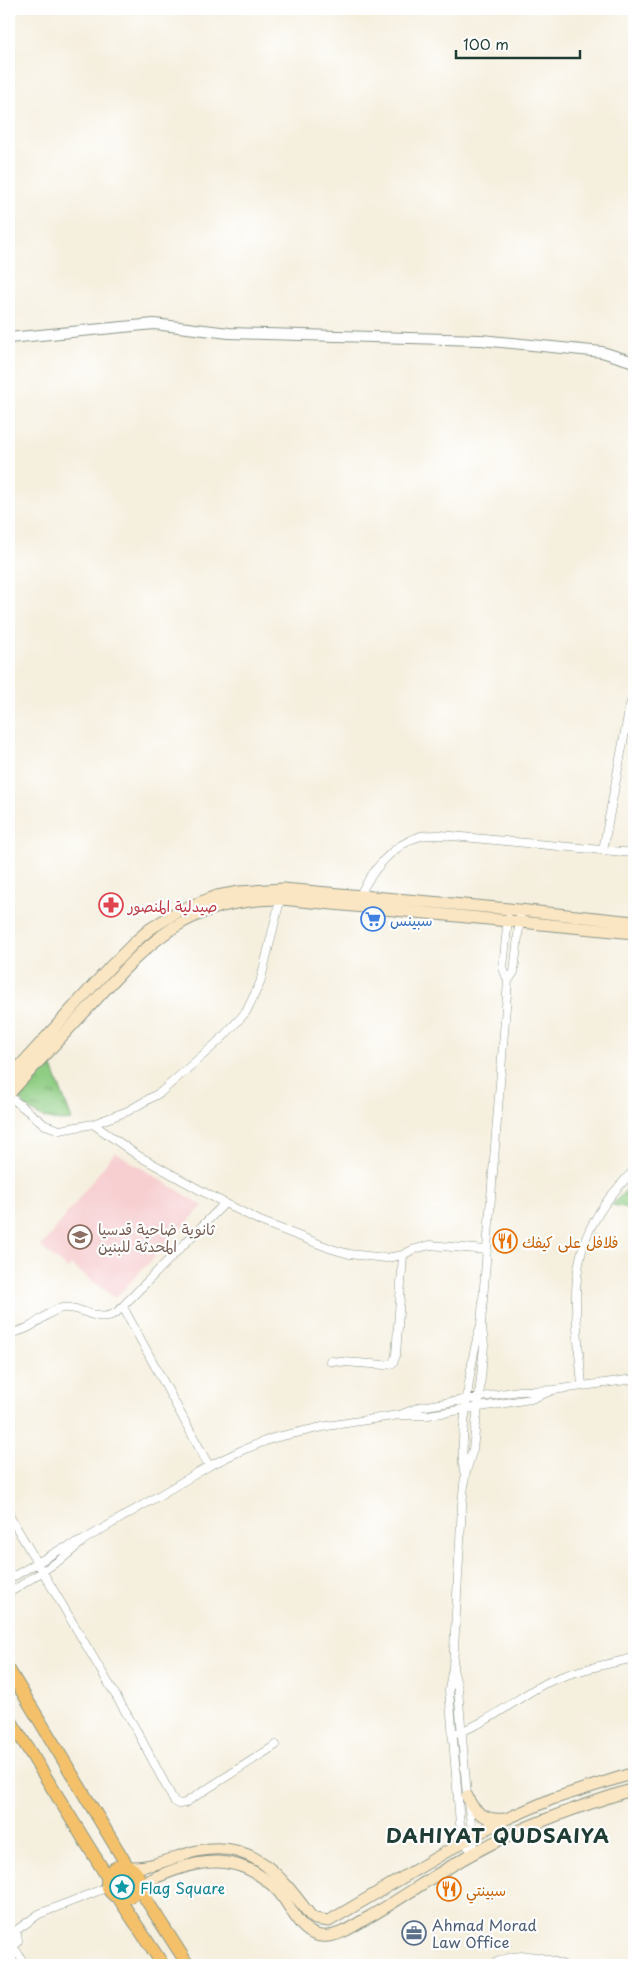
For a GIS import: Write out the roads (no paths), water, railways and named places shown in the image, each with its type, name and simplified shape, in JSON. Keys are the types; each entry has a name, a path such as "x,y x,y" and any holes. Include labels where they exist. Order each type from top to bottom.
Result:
{"main road":[{"path":"9,1095 150,929 180,910 203,900 239,892 282,894 514,915 634,922"},
{"path":"514,915 634,933"},
{"path":"9,1078 110,976"},
{"path":"9,1670 129,1867 138,1878 138,1886 188,1965"},
{"path":"9,1718 108,1882 110,1891 118,1897 163,1965"},
{"path":"108,1882 115,1868 154,1865 197,1851 217,1849 237,1852 256,1859 273,1870 310,1915 323,1922 335,1918 468,1839 506,1819 552,1799 634,1773"},
{"path":"118,1897 130,1896 138,1886 158,1877 200,1863 217,1862 243,1867 267,1880 280,1892 302,1928 318,1936 334,1935 346,1930 473,1853 561,1814 634,1790"},
{"path":"467,1796 469,1802 479,1813 492,1819 506,1819"},
{"path":"154,1865 158,1877"},
{"path":"318,1936 323,1922"}],"street":[{"path":"9,338 154,324 229,333 481,340 602,352 634,362"},
{"path":"603,850 630,705 634,695"},
{"path":"357,900 389,855 405,843 421,836 441,835 634,853"},
{"path":"9,1095 51,1129 68,1130 93,1124 152,1098 180,1076 239,1021 252,1002 260,983 282,894"},
{"path":"473,1853 460,1824 449,1690 453,1667 456,1592 465,1475 462,1455 476,1345 481,1325 508,981 503,968 514,915"},
{"path":"508,981 514,972 514,915"},
{"path":"93,1124 137,1156 225,1203 260,1221 332,1249 366,1256 394,1258 430,1245 487,1250"},
{"path":"582,1386 576,1286 579,1262 585,1240 595,1219 608,1200 634,1170"},
{"path":"9,1333 31,1326 58,1309 63,1308 104,1318 116,1313 225,1203"},
{"path":"330,1361 385,1365 393,1363 396,1355 403,1255"},
{"path":"123,1307 209,1466"},
{"path":"465,1475 472,1456 479,1398 484,1345 481,1325"},
{"path":"399,1415 420,1407 528,1390 553,1390 634,1379"},
{"path":"9,1579 63,1548 82,1541 209,1466 240,1451 274,1438 299,1431 399,1415 421,1416 531,1399 553,1390"},
{"path":"9,1515 177,1803 185,1803 276,1745"},
{"path":"9,1593 68,1554 82,1541"},
{"path":"452,1734 475,1726 552,1680 576,1672 634,1658"},
{"path":"453,1667 458,1689 460,1732 467,1796 468,1839"},
{"path":"24,1965 11,1948 17,1945 18,1938 11,1931 39,1914 108,1882"},
{"path":"491,1965 501,1959 526,1955 564,1965"}],"place":[{"name":"صيدلية المنصور","path":"111,905"},
{"name":"سبينس","path":"373,919"},
{"name":"ثانوية ضاحية قدسيا المحدثة للبنين","path":"80,1237"},
{"name":"فلافل على كيفك","path":"505,1241"},
{"name":"Flag Square","path":"122,1887"},
{"name":"سبينتي","path":"449,1889"},
{"name":"Ahmad Morad Law Office","path":"414,1933"}],"district":[{"name":"DAHIYAT QUDSAIYA","path":"498,1835"}]}
